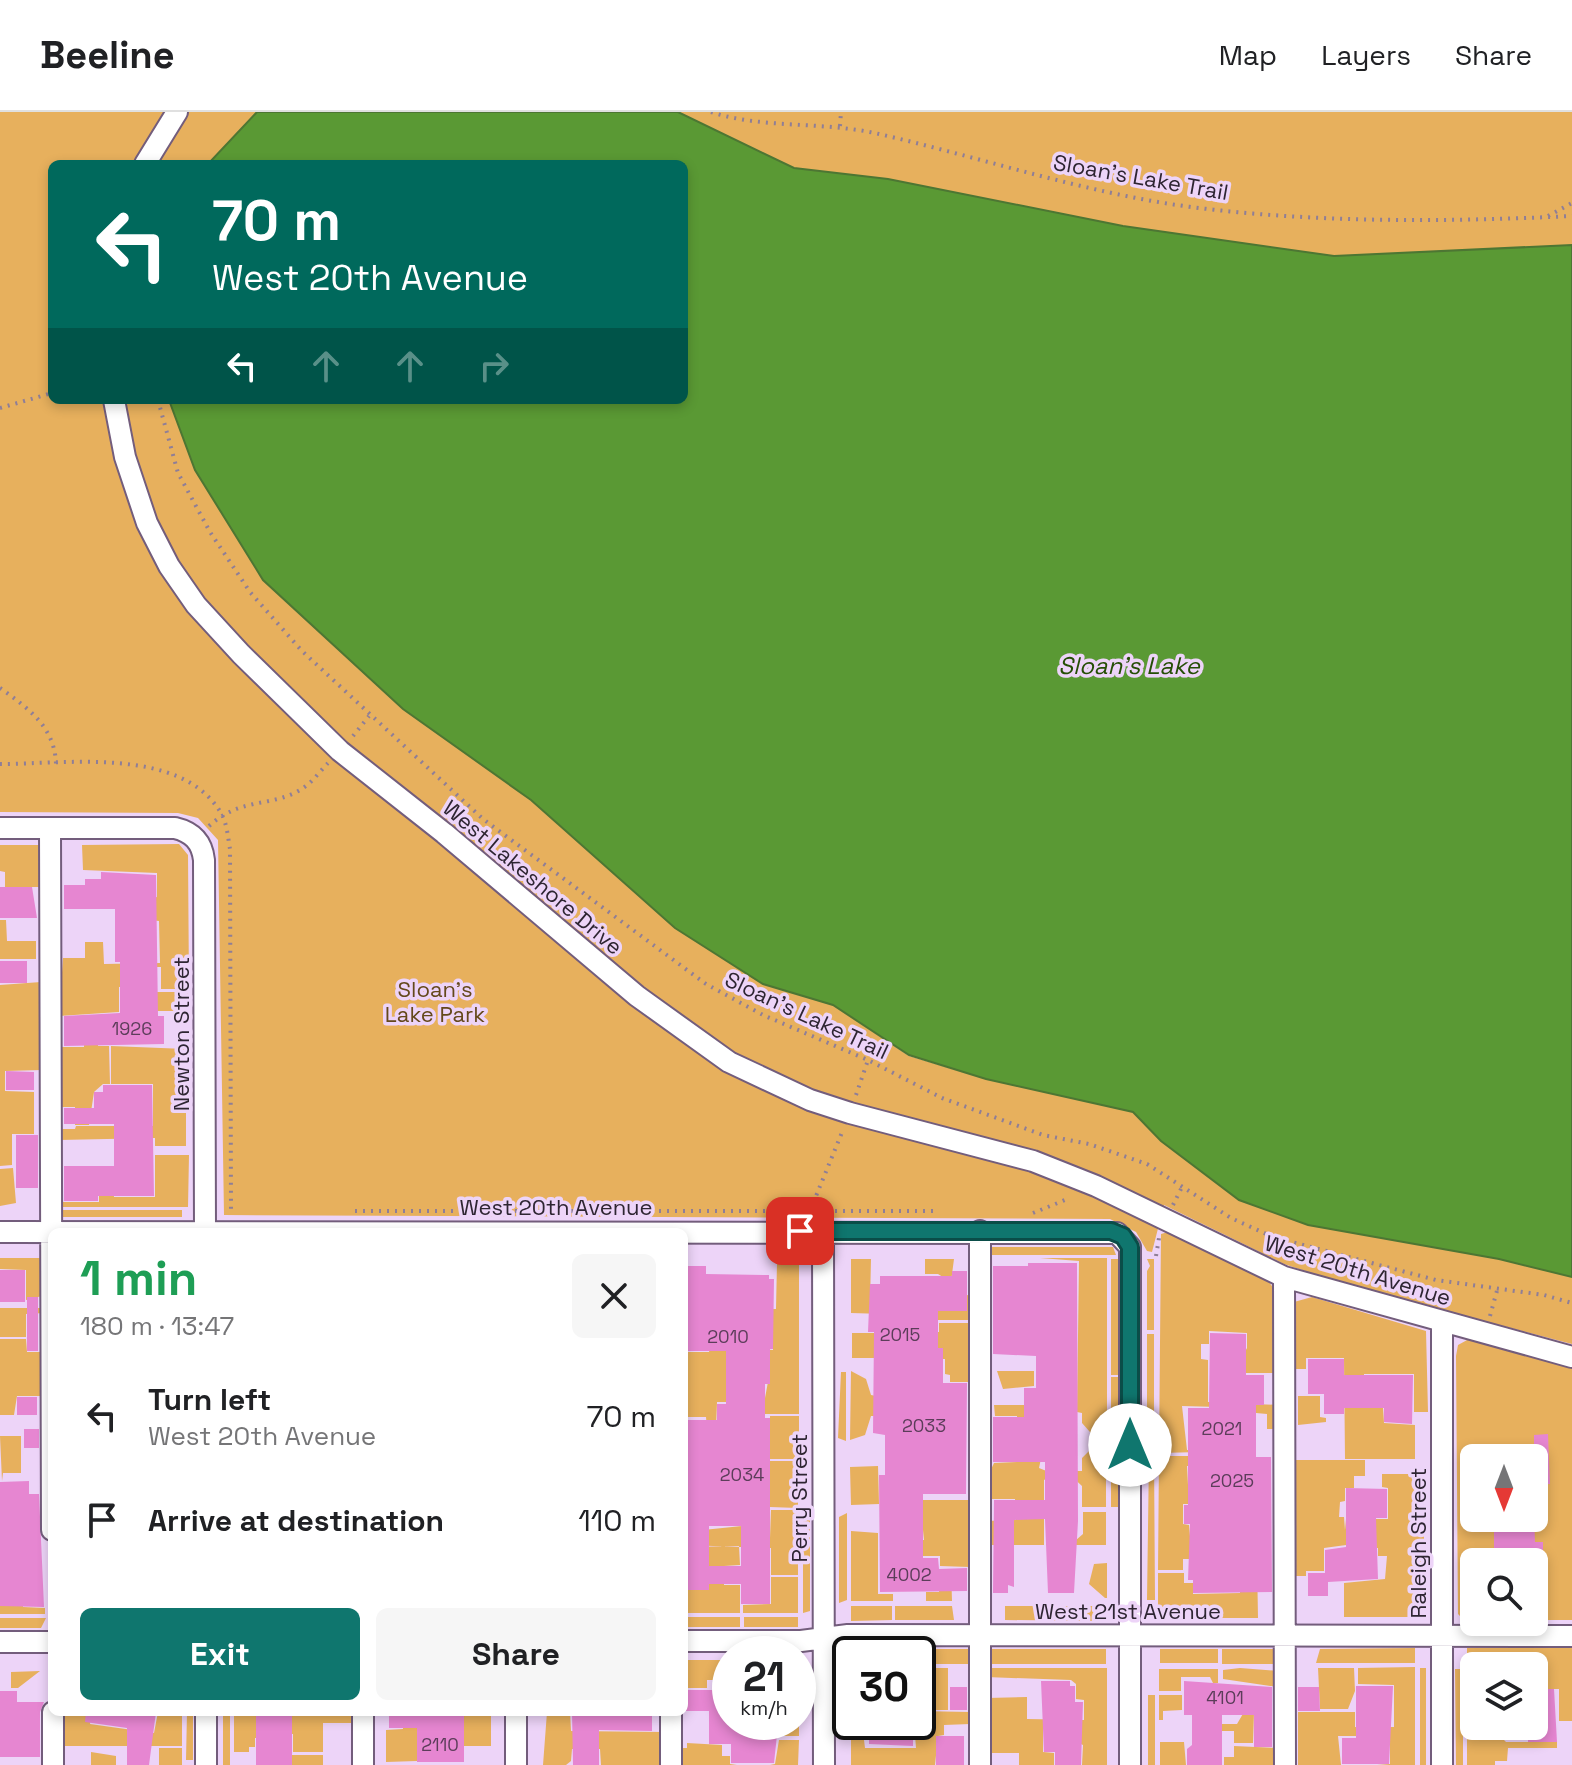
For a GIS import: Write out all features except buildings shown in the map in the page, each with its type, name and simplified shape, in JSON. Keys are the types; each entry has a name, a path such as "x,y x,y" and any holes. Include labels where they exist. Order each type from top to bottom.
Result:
{"street":[{"path":"147,160 177,112"},
{"name":"West Lakeshore Drive","path":"115,404 125,457 147,523 169,566 196,605 340,751 444,833 637,996 729,1062 810,1100 1033,1161 1096,1186"},
{"path":"0,828 50,828 51,1228"},
{"name":"Newton Street","path":"50,828 175,828 195,838 204,860 205,1228"},
{"name":"West 20th Avenue","path":"1096,1186 1284,1277 1572,1357"},
{"name":"Perry Street","path":"823,1231 824,1765"},
{"path":"980,1231 980,1765"},
{"name":"West 20th Avenue","path":"688,1232 1111,1231 1123,1236 1130,1247 1130,1635"},
{"name":"West 20th Avenue","path":"0,1232 48,1232"},
{"path":"1284,1277 1285,1765"},
{"name":"Raleigh Street","path":"1442,1322 1442,1765"},
{"name":"West 21st Avenue","path":"688,1641 980,1635 1572,1636"},
{"path":"1130,1635 1130,1765"},
{"path":"0,1642 48,1642"},
{"path":"53,1716 53,1765"},
{"path":"206,1716 206,1765"},
{"path":"363,1716 363,1765"},
{"path":"516,1716 516,1765"},
{"path":"671,1716 671,1765"}],"path":[{"name":"Sloan's Lake Trail","path":"711,112 731,119 840,126 1068,184 1191,207 1389,221 1572,216"},
{"path":"840,126 841,112"},
{"path":"1546,218 1572,203"},
{"path":"0,408 48,394"},
{"name":"Sloan's Lake Trail","path":"159,404 178,473 218,544 250,592 302,651 483,819 694,976 763,1015 868,1060 942,1098 999,1120 1118,1152 1147,1164 1231,1218 1273,1237 1436,1280 1498,1287 1572,1303"},
{"path":"0,688 39,719 55,750 56,764"},
{"path":"222,814 237,806 276,799 305,786 369,716"},
{"path":"0,764 151,767 177,774 203,791 222,814 230,849 231,1208"},
{"path":"813,1209 868,1060"},
{"path":"350,1211 377,1208 813,1209 822,1215 823,1231"},
{"path":"1485,1332 1498,1287"}],"green space":[{"name":"Sloan's Lake Park","path":"0,112 257,112 212,160 48,160 48,404 170,404 195,470 263,580 403,709 531,800 763,984 833,1005 909,1056 986,1079 1133,1112 1161,1141 1239,1200 1308,1225 1499,1259 1572,1277 1572,1344 1347,1285 1284,1264 1164,1205 1152,1252 1147,1251 1136,1232 1110,1219 224,1215 218,840 198,818 178,813 0,812"},
{"path":"678,112 1572,112 1572,245 1334,256 1123,226 888,179 794,168"},
{"path":"179,844 188,855 189,989 161,989 161,967 130,967 129,986 119,987 119,1012 59,1016 63,958 85,958 85,942 103,942 104,964 160,963 159,921 150,920 153,898 157,897 157,873 83,870 82,845"},
{"path":"0,845 41,845 41,887 5,887 5,872 0,871"},
{"path":"0,920 6,920 7,941 36,941 36,959 0,959"},
{"path":"41,982 42,1070 5,1071 5,1091 34,1092 34,1134 12,1134 12,1165 0,1166 0,985"},
{"path":"156,992 188,992 188,1011 156,1011"},
{"path":"84,1017 98,1017 98,1046 109,1046 110,1084 103,1084 94,1092 89,1125 75,1125 75,1107 59,1107 59,1047 84,1047"},
{"path":"111,1046 186,1049 186,1146 155,1146 155,1138 59,1140 59,1129 75,1129 76,1126 153,1126 153,1084 111,1084"},
{"path":"155,1155 189,1155 188,1207 59,1207 59,1202 99,1202 99,1188 113,1188 114,1197 155,1197"},
{"path":"13,1168 16,1203 0,1206 0,1169"},
{"path":"59,1210 182,1210 182,1217 62,1217"},
{"path":"1168,1232 1268,1281 1279,1295 1278,1373 1234,1373 1247,1348 1247,1333 1209,1331 1209,1344 1201,1344 1201,1359 1208,1360 1208,1402 1279,1405 1275,1429 1267,1429 1267,1414 1256,1413 1256,1408 1182,1406 1187,1450 1243,1451 1159,1453 1161,1234"},
{"path":"992,1247 1113,1247 1116,1255 989,1255"},
{"path":"0,1258 46,1258 46,1295 26,1300 26,1270 0,1269"},
{"path":"1040,1258 1107,1258 1107,1440 1097,1440 1082,1423 1082,1413 1077,1412 1079,1261"},
{"path":"851,1259 871,1259 870,1303 884,1314 851,1313"},
{"path":"925,1259 954,1259 951,1282 938,1274 925,1274"},
{"path":"1111,1259 1118,1259 1118,1375 1111,1375"},
{"path":"1147,1259 1154,1259 1154,1330 1147,1330 1147,1271 1150,1266"},
{"path":"777,1263 799,1263 799,1414 747,1414 728,1402 717,1402 716,1428 707,1428 706,1417 688,1417 688,1352 709,1352 710,1347 773,1350 773,1323 697,1309 776,1309","holes":["770,1371 765,1398 726,1396 726,1374"]},
{"path":"972,1295 972,1320 927,1320 938,1296"},
{"path":"1312,1297 1426,1331 1428,1412 1414,1412 1414,1374 1364,1374 1364,1408 1383,1408 1384,1423 1415,1425 1415,1459 1345,1459 1344,1358 1306,1358 1306,1369 1296,1369 1294,1384 1294,1302"},
{"path":"0,1308 44,1308 44,1313 26,1314 26,1337 0,1337"},
{"path":"939,1323 970,1323 970,1382 950,1382 950,1375 945,1374 945,1359 925,1359 935,1332 939,1332"},
{"path":"852,1333 874,1333 874,1358 852,1358"},
{"path":"1147,1334 1154,1334 1154,1426 1147,1426"},
{"path":"0,1339 26,1339 27,1352 46,1352 46,1396 17,1396 14,1415 0,1415"},
{"path":"1469,1339 1572,1366 1572,1620 1548,1620 1548,1548 1460,1548 1460,1616 1458,1614 1458,1345"},
{"path":"851,1371 866,1379 871,1395 876,1396 876,1416 871,1416 865,1435 850,1440"},
{"path":"997,1371 1034,1371 1034,1386 1003,1389"},
{"path":"841,1372 846,1372 846,1441 838,1438"},
{"path":"1111,1377 1118,1377 1118,1507 1111,1507"},
{"path":"1298,1396 1320,1396 1320,1417 1326,1418 1326,1422 1298,1425"},
{"path":"994,1405 1052,1405 1039,1468 1054,1474 1044,1480 1044,1545 986,1545 986,1521 1016,1520 1015,1499 986,1499 986,1480 994,1463 1017,1462 1017,1416 995,1416"},
{"path":"770,1416 799,1416 799,1459 744,1459 770,1446"},
{"path":"0,1436 21,1436 21,1473 3,1473 2,1481"},
{"path":"1097,1443 1106,1443 1106,1507 1082,1507 1082,1486 1066,1471 1082,1471 1082,1458"},
{"path":"1149,1456 1154,1456 1155,1600 1147,1600"},
{"path":"1159,1456 1222,1456 1224,1466 1187,1466 1189,1504 1183,1504 1183,1524 1189,1525 1192,1559 1183,1559 1183,1570 1158,1570"},
{"path":"1295,1460 1365,1460 1365,1476 1354,1476 1354,1488 1345,1488 1345,1501 1340,1502 1339,1517 1344,1517 1345,1530 1346,1519 1388,1519 1388,1488 1382,1487 1382,1474 1424,1474 1424,1612 1416,1617 1344,1617 1344,1583 1385,1579 1387,1556 1378,1556 1378,1548 1363,1548 1361,1543 1324,1548 1324,1571 1306,1571 1306,1576 1296,1576"},
{"path":"770,1461 798,1461 798,1508 770,1507 770,1493 688,1494 688,1475 770,1491"},
{"path":"878,1466 879,1504 851,1505 850,1467"},
{"path":"920,1500 968,1500 970,1567 940,1566 940,1556 888,1556 913,1540 924,1540"},
{"path":"771,1510 798,1510 798,1575 771,1575 771,1548 688,1545 688,1524 703,1530 742,1526 742,1538 770,1538"},
{"path":"803,1511 810,1513 810,1611 803,1613"},
{"path":"1083,1512 1106,1512 1106,1545 1046,1545 1046,1540 1076,1540 1083,1534"},
{"path":"847,1513 847,1600 839,1603 839,1517"},
{"path":"851,1531 878,1533 878,1594 893,1594 893,1601 851,1601"},
{"path":"739,1546 740,1565 724,1566 724,1585 740,1585 740,1613 688,1613 688,1589 709,1590 709,1550 688,1550 688,1547"},
{"path":"1257,1561 1258,1618 1158,1618 1158,1573 1184,1573 1184,1583 1193,1583 1193,1594 1240,1593 1240,1573"},
{"path":"1107,1563 1105,1598 1089,1584 1094,1564"},
{"path":"939,1569 951,1569 952,1601 926,1601 926,1592 939,1592"},
{"path":"771,1577 798,1577 798,1613 743,1613 743,1605 771,1604"},
{"path":"23,1602 23,1607 45,1608 45,1614 0,1614 0,1606"},
{"path":"851,1606 892,1606 892,1620 851,1621"},
{"path":"895,1606 952,1606 954,1620 895,1620"},
{"path":"1005,1606 1107,1606 1107,1621 1005,1620"},
{"path":"688,1617 740,1617 740,1627 688,1627"},
{"path":"744,1617 798,1617 798,1627 744,1627"},
{"path":"0,1618 46,1618 41,1628 0,1628"},
{"path":"1415,1648 1415,1663 1316,1663 1320,1649"},
{"path":"1467,1648 1572,1648 1572,1721 1559,1721 1559,1689 1548,1689 1548,1652 1467,1652"},
{"path":"936,1649 971,1649 971,1664 936,1664"},
{"path":"988,1649 1106,1649 1106,1664 988,1664"},
{"path":"1160,1649 1218,1649 1218,1663 1160,1663"},
{"path":"1222,1649 1280,1649 1280,1664 1222,1664"},
{"path":"688,1660 712,1660 712,1680 707,1680 707,1688 688,1688"},
{"path":"1415,1667 1415,1765 1377,1765 1390,1764 1390,1736 1368,1727 1394,1727 1394,1685 1358,1684 1358,1668"},
{"path":"936,1668 948,1668 948,1710 936,1710"},
{"path":"986,1668 1107,1668 1107,1765 1082,1765 1083,1745 1043,1727 1043,1752 1054,1753 1054,1765 1019,1765 1019,1753 987,1753 987,1698 1027,1697 1027,1719 1084,1720 1084,1700 1076,1699 1076,1684 1071,1680 986,1677"},
{"path":"1318,1668 1354,1668 1355,1691 1348,1709 1320,1709"},
{"path":"1420,1668 1426,1668 1426,1765 1420,1765"},
{"path":"1159,1669 1218,1669 1218,1683 1213,1683 1210,1677 1181,1677 1181,1691 1159,1691"},
{"path":"1455,1669 1460,1669 1463,1765 1456,1765"},
{"path":"1223,1670 1278,1671 1278,1687 1223,1679"},
{"path":"40,1671 18,1688 11,1688 11,1672"},
{"path":"1148,1695 1155,1695 1155,1765 1148,1765"},
{"path":"1159,1695 1182,1695 1182,1710 1163,1711 1163,1720 1159,1720"},
{"path":"936,1711 970,1712 970,1724 944,1725 944,1735 938,1736 935,1765 851,1765 851,1740 864,1740 865,1748 916,1748 915,1740 936,1740"},
{"path":"1244,1712 1254,1712 1253,1743 1234,1743 1234,1731 1221,1731 1221,1724 1237,1724"},
{"path":"1298,1712 1355,1712 1355,1727 1367,1728 1367,1736 1338,1736 1341,1765 1298,1765"},
{"path":"61,1716 91,1716 90,1724 154,1733 157,1716 182,1716 182,1746 61,1746"},
{"path":"187,1716 193,1716 193,1760 186,1760"},
{"path":"223,1716 230,1716 230,1765 223,1765"},
{"path":"234,1716 352,1716 352,1723 323,1723 323,1752 293,1752 293,1734 276,1734 276,1738 255,1738 255,1747 249,1747 249,1752 234,1752"},
{"path":"403,1716 491,1716 491,1746 464,1746 464,1738 417,1724 417,1761 386,1762 386,1730 403,1729"},
{"path":"547,1716 570,1716 571,1731 664,1732 664,1765 601,1765 600,1749 572,1749 571,1761 566,1765 543,1765"},
{"path":"779,1740 799,1740 798,1765 770,1765 775,1764"},
{"path":"1467,1740 1557,1742 1557,1748 1508,1748 1507,1761 1495,1761 1495,1765 1467,1765"},
{"path":"1160,1742 1184,1742 1186,1765 1160,1765"},
{"path":"687,1743 722,1745 722,1756 730,1756 730,1764 737,1765 679,1765 679,1748 687,1748"},
{"path":"1234,1746 1278,1748 1278,1765 1224,1765 1224,1757 1234,1757"},
{"path":"159,1748 182,1748 182,1765 159,1765"},
{"path":"91,1752 116,1756 116,1765 91,1765"},
{"path":"292,1755 323,1755 323,1765 292,1765"}],"water":[{"name":"Sloan's Lake","path":"257,112 678,112 794,168 888,179 1123,226 1334,256 1572,245 1572,1277 1499,1259 1308,1225 1239,1200 1161,1141 1133,1112 986,1079 909,1055 833,1005 763,984 675,928 531,800 403,709 263,580 195,470 170,404 688,404 688,160 212,160"}],"route":[{"path":"800,1231 1111,1231 1123,1236 1130,1247 1130,1445"}]}
